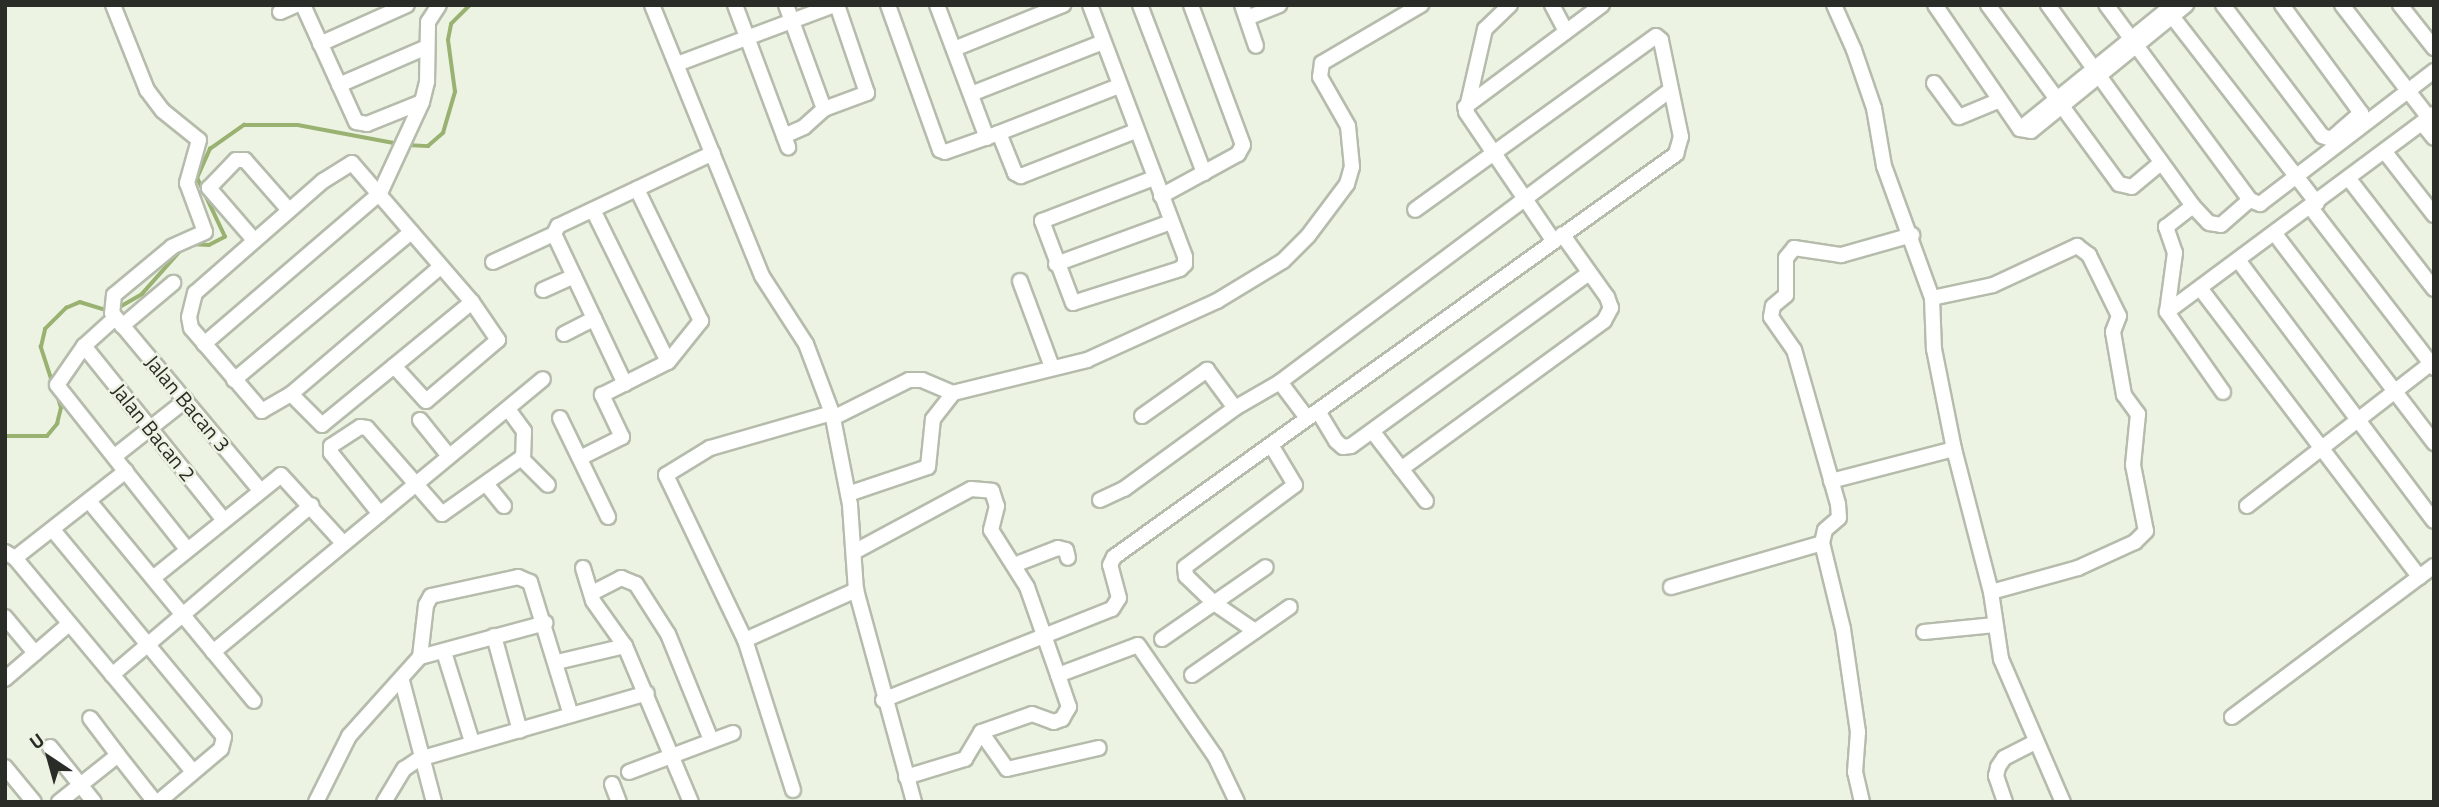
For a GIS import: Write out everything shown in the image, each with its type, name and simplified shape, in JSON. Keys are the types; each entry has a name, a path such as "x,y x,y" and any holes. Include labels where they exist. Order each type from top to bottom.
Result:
{"street":[{"path":"113,5 146,90 163,111 199,140 187,183 205,232 162,254 114,295 115,315"},
{"path":"280,12 296,5"},
{"path":"303,5 339,85 361,125 422,102"},
{"path":"320,44 407,5"},
{"path":"652,5 762,276 806,345 833,415 848,494 856,590 883,700 914,802"},
{"path":"677,64 748,37 792,22 836,5 867,93 824,109 786,142 748,37 735,5"},
{"path":"786,5 824,109"},
{"path":"888,5 940,150 993,136 1119,86"},
{"path":"937,5 971,94 1015,173 1021,176 1136,131"},
{"path":"954,49 1041,9 1063,5"},
{"path":"1090,5 1185,257 1180,270 1079,305 1069,298 1041,225 1045,218 1154,178"},
{"path":"1140,5 1204,173"},
{"path":"1161,196 1237,153 1242,145 1191,5"},
{"path":"1256,46 1245,12 1279,5"},
{"path":"793,790 745,640 666,475 710,448 833,415 909,380 922,380 953,393 1087,360 1217,301 1283,261 1324,215 1347,184 1352,167 1348,126 1320,77 1322,63 1421,5"},
{"path":"1401,469 1604,321 1611,308 1589,273 1522,199 1465,107 1485,29 1510,5"},
{"path":"1552,5 1566,31"},
{"path":"1465,107 1602,5"},
{"path":"1834,5 1854,50 1874,108 1884,166 1912,235 1932,298 1934,349 1954,449 1991,592 2001,659 2063,802"},
{"path":"1935,5 2020,129 2027,133 2057,103 2134,42 2169,9 2186,5"},
{"path":"1988,5 2057,103 2126,187 2161,163"},
{"path":"2048,5 2193,206 2214,226 2250,200"},
{"path":"2106,5 2250,200 2260,204 2434,71"},
{"path":"2223,5 2322,136 2331,139 2361,113 2282,5"},
{"path":"2342,5 2428,119 2434,138"},
{"path":"2400,5 2434,48"},
{"path":"204,344 380,193 422,102 427,82 428,22 437,6"},
{"path":"2169,9 2296,176 2314,206 2433,364 2357,419 2323,449 2247,506"},
{"path":"883,700 1112,609 1119,598 1110,565 1114,557 1676,154 1681,137 1661,40 1656,36 1415,210"},
{"path":"971,94 1103,42"},
{"path":"339,85 427,47"},
{"path":"1934,83 1959,117 2000,100"},
{"path":"1100,500 1147,473 1235,408 1280,382 1670,90"},
{"path":"2166,312 2314,206 2428,119"},
{"path":"2385,152 2434,215"},
{"path":"493,262 554,234 558,226 713,153"},
{"path":"254,240 209,188 227,168 245,160 289,210"},
{"path":"394,366 422,399 432,398 498,340 472,302 358,166 346,164 195,293 188,323 262,411 291,394 440,267"},
{"path":"2349,179 2434,289"},
{"path":"580,458 622,437 602,395 668,362 701,321 637,189"},
{"path":"2193,206 2166,227 2175,253 2166,312 2222,392"},
{"path":"593,210 668,362"},
{"path":"1056,264 1171,222"},
{"path":"234,380 411,232"},
{"path":"554,234 625,384"},
{"path":"2275,234 2434,443"},
{"path":"1862,802 1855,772 1858,732 1843,629 1822,543 1825,530 1839,518 1794,350 1772,317 1773,306 1786,295 1787,256 1798,247 1841,255 1912,235"},
{"path":"1932,298 1993,285 2077,246 2089,255 2119,316 2113,332 2124,395 2138,414 2133,465 2146,531 2135,542 2078,568 1991,592"},
{"path":"2238,261 2434,521"},
{"path":"1280,382 1343,447 1373,432 1589,273"},
{"path":"543,290 574,276"},
{"path":"1020,281 1052,367"},
{"path":"173,284 115,315 84,346 57,385 187,549"},
{"path":"2200,288 2419,577"},
{"path":"322,425 472,302"},
{"name":"Jalan Bacan 3","path":"115,315 260,490"},
{"path":"564,334 594,319"},
{"name":"Jalan Bacan 2","path":"84,346 223,519"},
{"path":"1142,416 1208,370 1235,408"},
{"path":"213,652 543,379"},
{"path":"848,494 928,467 933,419 953,393"},
{"path":"291,394 322,425 331,446 331,453 380,514"},
{"path":"115,456 186,400"},
{"path":"508,409 524,432 523,458 548,485"},
{"path":"560,418 608,516"},
{"path":"421,420 450,456"},
{"path":"331,446 360,427 367,428 442,514 523,458"},
{"path":"1373,432 1426,501"},
{"path":"1255,631 1214,603 1186,576 1185,567 1295,485 1271,445"},
{"path":"1831,481 1954,449"},
{"path":"126,471 53,530 10,555 193,772"},
{"path":"153,578 281,475 312,505 344,543"},
{"path":"487,485 504,506"},
{"path":"854,552 983,487 997,498 991,530 1027,587 1041,635 1069,707 1062,719 1054,722 1032,715 981,732 965,759 906,777"},
{"path":"89,501 254,701"},
{"path":"112,675 312,505"},
{"path":"53,530 224,737 221,749 157,802 90,718"},
{"path":"1671,587 1822,543"},
{"path":"1014,565 1058,548 1066,550 1068,558"},
{"path":"2232,717 2434,566"},
{"path":"1162,639 1266,567"},
{"path":"583,568 598,611 625,646 647,692 691,802"},
{"path":"593,593 621,578 636,584 668,634 711,740"},
{"path":"316,802 349,736 402,681 420,657 426,605 431,596 524,579 535,587 571,715"},
{"path":"745,640 856,590"},
{"path":"1192,675 1290,607"},
{"path":"5,617 35,653"},
{"path":"420,657 545,623"},
{"path":"5,679 69,624"},
{"path":"1924,632 1996,625"},
{"path":"494,636 520,732"},
{"path":"1058,675 1138,645 1215,756 1237,802"},
{"path":"557,662 625,646"},
{"path":"444,652 472,742"},
{"path":"402,681 419,759 434,802"},
{"path":"384,802 404,769 419,759 472,742 520,732 647,692"},
{"path":"981,732 1007,769 1099,748"},
{"path":"629,772 733,733"},
{"path":"2005,802 1996,776 1998,767 2004,758 2035,742"},
{"path":"50,747 94,802"},
{"path":"59,802 118,755"},
{"path":"5,767 34,802"},
{"path":"612,784 619,802"}],"waterway":[{"path":"407,145 428,146 443,133 455,92 448,40 451,24 470,5"},
{"path":"191,244 209,245 225,237 197,178 210,149 244,125 298,125 400,144"},
{"path":"118,308 142,294 181,250"},
{"path":"53,385 41,347 45,329 66,308 80,302 107,310"},
{"path":"5,436 47,436 57,424 61,408 56,392"}]}
